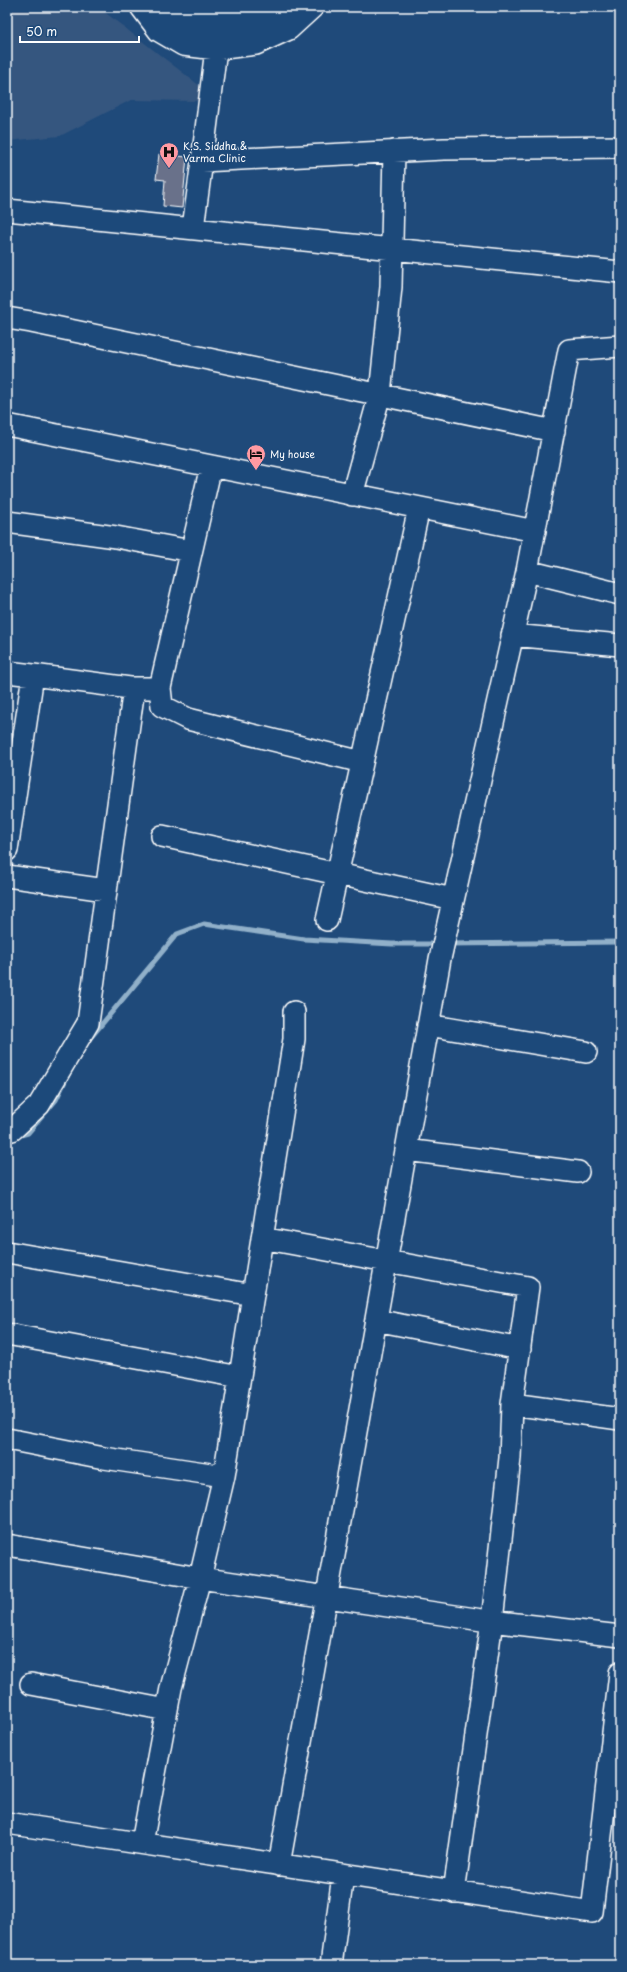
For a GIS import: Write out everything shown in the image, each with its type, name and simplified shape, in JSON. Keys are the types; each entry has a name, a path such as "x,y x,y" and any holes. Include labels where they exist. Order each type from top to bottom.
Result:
{"main road":[{"path":"144,7 179,14 215,15 250,7"},
{"path":"179,14 206,33 240,29 262,21 284,7"}],"street":[{"path":"141,7 159,31 183,45 216,49 256,44 289,29 313,7"},
{"path":"193,228 216,49"},
{"path":"202,161 394,152 620,146"},
{"path":"352,495 380,394 391,287 394,152"},
{"path":"7,210 620,272"},
{"path":"7,318 554,431"},
{"path":"279,1865 443,943 527,571 569,350 620,346"},
{"path":"7,426 535,531"},
{"path":"211,466 160,688 162,706 188,719 362,762"},
{"path":"327,920 419,508"},
{"path":"7,522 116,537 191,551"},
{"path":"527,571 620,594"},
{"path":"512,635 620,645"},
{"path":"7,672 134,688 160,688"},
{"path":"7,850 33,675"},
{"path":"7,1131 12,1130 39,1105 88,1023 134,688"},
{"path":"162,836 453,899"},
{"path":"7,876 106,890"},
{"path":"142,1843 167,1710 224,1476 294,1039 294,1012"},
{"path":"428,1025 586,1052"},
{"path":"406,1150 578,1172"},
{"path":"262,1238 528,1286 512,1404 510,1458 492,1621 454,1892"},
{"path":"7,1252 253,1295"},
{"path":"376,1320 520,1349"},
{"path":"7,1334 240,1377"},
{"path":"512,1404 620,1419"},
{"path":"7,1439 104,1458 224,1476"},
{"path":"7,1545 200,1578 326,1597 492,1621 620,1636"},
{"path":"7,1823 592,1912 620,1673"},
{"path":"31,1684 167,1710"},
{"path":"331,1965 343,1875"}],"shaded area":[{"path":"7,7 98,7 200,86 199,101 131,100 60,136 7,141"}],"building":[{"path":"159,154 187,157 182,208 163,206 165,180 156,179"}],"waterway":[{"path":"92,1036 177,934 204,924 304,939 392,944 439,944"},
{"path":"449,944 620,942"},
{"path":"17,1136 28,1133 56,1100 68,1075"}],"place":[{"name":"K.S. Siddha & Varma Clinic","path":"169,169"},
{"name":"My house","path":"256,471"}]}
